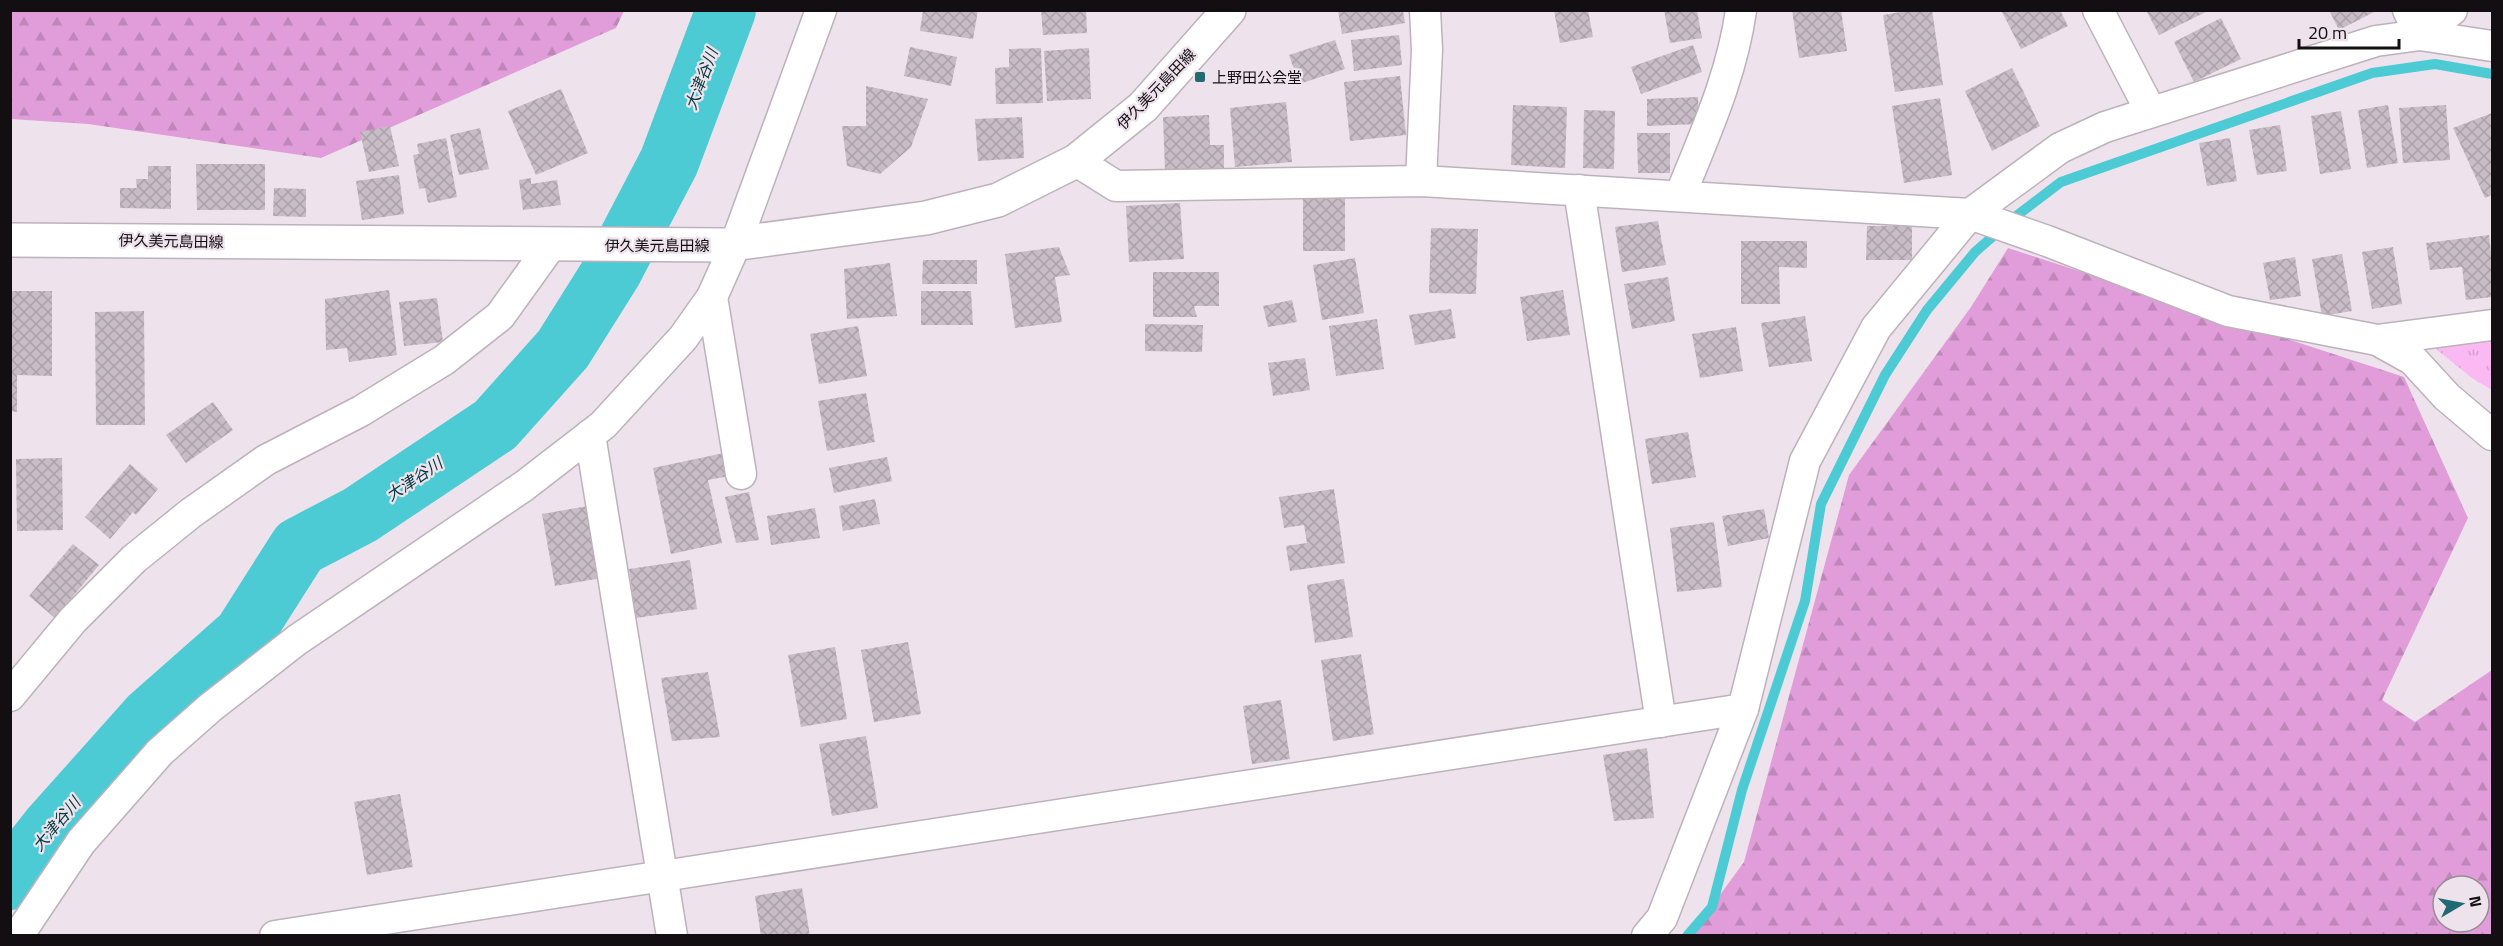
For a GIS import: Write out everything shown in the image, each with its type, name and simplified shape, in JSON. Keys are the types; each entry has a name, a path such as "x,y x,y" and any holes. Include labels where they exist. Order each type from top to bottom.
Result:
{"main road":[{"name":"伊久美元島田線","path":"10,240 559,245 730,244 926,218 998,200 1076,161 1143,107 1229,10"}],"street":[{"path":"18,936 81,842 160,752 211,707 297,640 524,486 603,425 683,338 712,297 730,244 821,10"},
{"path":"1421,181 1427,50 1425,10"},
{"path":"1680,196 1723,88 1737,38 1741,10"},
{"path":"2098,10 2151,112"},
{"path":"1647,936 1662,918 1743,709 1805,461 1875,328 1970,214 2060,148 2105,127 2376,41 2414,22 2452,10"},
{"path":"2414,22 2493,46"},
{"path":"1076,161 1116,186 1421,181 1970,214 2047,241 2228,311 2377,339 2493,325"},
{"path":"1579,190 1661,722"},
{"path":"16,680 134,559 183,519 266,460 361,411 444,360 500,316 559,245"},
{"path":"712,297 741,474"},
{"path":"2377,339 2413,360 2447,397 2493,435"},
{"path":"590,435 672,936"},
{"path":"275,936 1743,709"}],"green space":[{"path":"10,11 624,11 616,28 321,158 88,124 11,119"},
{"path":"2008,248 2404,377 2468,518 2382,700 2415,722 2492,670 2492,935 1690,936 1744,862 1849,475 1971,307"},
{"path":"2492,339 2492,390 2472,378 2431,345"}],"building":[{"path":"923,10 978,10 973,39 920,31"},
{"path":"1041,10 1086,10 1087,33 1043,35"},
{"path":"1338,10 1403,10 1405,23 1342,34"},
{"path":"1554,10 1588,10 1593,37 1560,43"},
{"path":"1664,10 1697,10 1702,38 1670,43"},
{"path":"1792,10 1841,10 1847,51 1799,58"},
{"path":"1912,10 1932,10 1943,85 1895,92 1883,15"},
{"path":"2001,10 2060,10 2068,26 2021,49"},
{"path":"2146,10 2205,10 2206,12 2159,35"},
{"path":"2329,10 2378,10 2339,30"},
{"path":"2221,18 2241,59 2194,82 2174,42"},
{"path":"1399,35 1402,65 1354,71 1351,40"},
{"path":"1335,40 1345,69 1299,84 1289,55"},
{"path":"1693,45 1702,72 1641,94 1631,67"},
{"path":"910,47 957,57 951,86 904,76"},
{"path":"1041,48 1043,103 996,104 995,68 1009,67 1009,49"},
{"path":"1089,48 1091,99 1047,101 1044,51"},
{"path":"2012,68 2040,126 1992,151 1965,91"},
{"path":"1400,76 1406,135 1350,141 1344,82"},
{"path":"866,86 928,99 911,147 880,174 847,166 842,126 866,126"},
{"path":"561,89 588,153 536,175 508,111"},
{"path":"1698,97 1699,124 1647,126 1647,99"},
{"path":"1940,98 1952,175 1904,183 1892,106"},
{"path":"1286,102 1292,162 1235,167 1230,108"},
{"path":"1513,105 1567,107 1565,168 1511,165"},
{"path":"2388,105 2398,163 2367,168 2358,110"},
{"path":"2446,105 2450,160 2403,163 2399,108"},
{"path":"1584,110 1615,111 1614,169 1583,168"},
{"path":"2341,111 2351,169 2320,174 2311,116"},
{"path":"2492,113 2492,195 2485,198 2453,128"},
{"path":"1209,115 1210,145 1224,145 1224,169 1165,171 1163,117"},
{"path":"1022,117 1024,158 978,161 975,119"},
{"path":"2280,125 2287,171 2257,175 2249,130"},
{"path":"390,126 399,166 369,172 360,132"},
{"path":"480,128 489,169 459,175 450,135"},
{"path":"1637,133 1670,133 1670,173 1638,173"},
{"path":"446,138 457,197 428,203 425,188 419,189 413,155 419,154 417,144"},
{"path":"2230,138 2237,181 2207,186 2199,143"},
{"path":"196,164 265,164 265,210 197,210"},
{"path":"148,166 171,166 171,209 120,208 120,188 137,188 136,179 148,179"},
{"path":"399,175 404,214 362,220 356,181"},
{"path":"531,178 531,184 557,180 561,205 523,210 519,180"},
{"path":"274,188 306,189 306,217 273,216"},
{"path":"1303,196 1345,196 1345,251 1303,251"},
{"path":"1180,203 1184,259 1129,262 1126,206"},
{"path":"1658,221 1666,265 1622,272 1615,227"},
{"path":"1867,226 1912,226 1912,260 1866,260"},
{"path":"1431,228 1478,229 1476,294 1429,293"},
{"path":"2489,235 2492,297 2466,300 2462,267 2430,270 2426,243"},
{"path":"1741,241 1807,241 1807,268 1779,267 1780,304 1741,304"},
{"path":"1059,247 1070,275 1055,277 1062,322 1015,328 1005,254"},
{"path":"2393,247 2402,304 2372,309 2362,252"},
{"path":"2342,254 2352,311 2322,316 2312,259"},
{"path":"2295,257 2301,296 2270,300 2263,263"},
{"path":"1355,258 1364,313 1322,320 1313,265"},
{"path":"923,260 977,260 977,284 922,284"},
{"path":"890,263 897,316 847,319 844,269"},
{"path":"1153,272 1219,272 1219,306 1194,306 1197,317 1153,317"},
{"path":"1668,277 1675,321 1632,329 1624,284"},
{"path":"389,290 397,355 349,362 347,348 326,350 325,299"},
{"path":"1563,290 1570,335 1527,341 1520,297"},
{"path":"10,291 52,291 52,376 17,375 17,412 10,411"},
{"path":"921,291 971,291 973,325 921,325"},
{"path":"437,298 443,342 404,346 399,302"},
{"path":"1292,300 1297,322 1268,327 1263,306"},
{"path":"1451,309 1456,338 1415,345 1409,315"},
{"path":"144,311 145,425 96,425 95,312"},
{"path":"1805,316 1812,361 1769,367 1761,323"},
{"path":"1377,319 1384,369 1336,376 1329,326"},
{"path":"1145,324 1203,325 1202,352 1145,351"},
{"path":"858,326 867,376 819,384 810,334"},
{"path":"1736,327 1743,371 1700,378 1692,334"},
{"path":"1305,358 1310,390 1273,396 1268,363"},
{"path":"866,393 875,442 827,451 818,401"},
{"path":"213,402 233,430 186,463 166,435"},
{"path":"1688,432 1696,477 1652,484 1645,439"},
{"path":"724,453 729,476 708,480 722,543 671,554 653,468"},
{"path":"887,457 892,481 834,493 829,468"},
{"path":"62,458 63,530 17,531 16,459"},
{"path":"130,464 158,489 136,515 133,512 110,539 85,517"},
{"path":"1334,489 1345,563 1290,571 1286,546 1307,543 1304,525 1284,528 1279,497"},
{"path":"749,492 759,540 736,543 725,497"},
{"path":"875,499 880,524 843,531 839,506"},
{"path":"588,506 602,578 555,586 542,514"},
{"path":"815,508 820,538 771,545 767,516"},
{"path":"1764,509 1769,538 1728,546 1722,516"},
{"path":"1714,522 1722,587 1677,592 1670,528"},
{"path":"73,544 99,565 55,618 29,596"},
{"path":"690,560 697,609 636,618 629,569"},
{"path":"1344,579 1353,637 1315,643 1307,585"},
{"path":"908,642 921,714 874,722 861,650"},
{"path":"835,647 847,719 801,727 788,655"},
{"path":"1361,654 1374,734 1333,741 1321,660"},
{"path":"708,672 720,737 672,741 661,678"},
{"path":"1281,700 1290,759 1252,764 1243,706"},
{"path":"866,736 878,808 832,816 819,744"},
{"path":"1647,748 1654,818 1614,821 1603,755"},
{"path":"400,794 413,867 367,875 354,802"},
{"path":"802,888 810,936 761,936 755,896"}],"waterway":[{"name":"大津谷川","path":"10,880 50,829 150,717 243,635 299,547 360,515 495,425 563,349 612,271 669,162 726,10"},
{"path":"1687,936 1712,907 1742,790 1805,601 1821,504 1885,375 1927,310 1975,252 2015,217 2061,182 2372,73 2435,64 2492,74"}],"place":[{"name":"上野田公会堂","path":"1200,77"}]}
